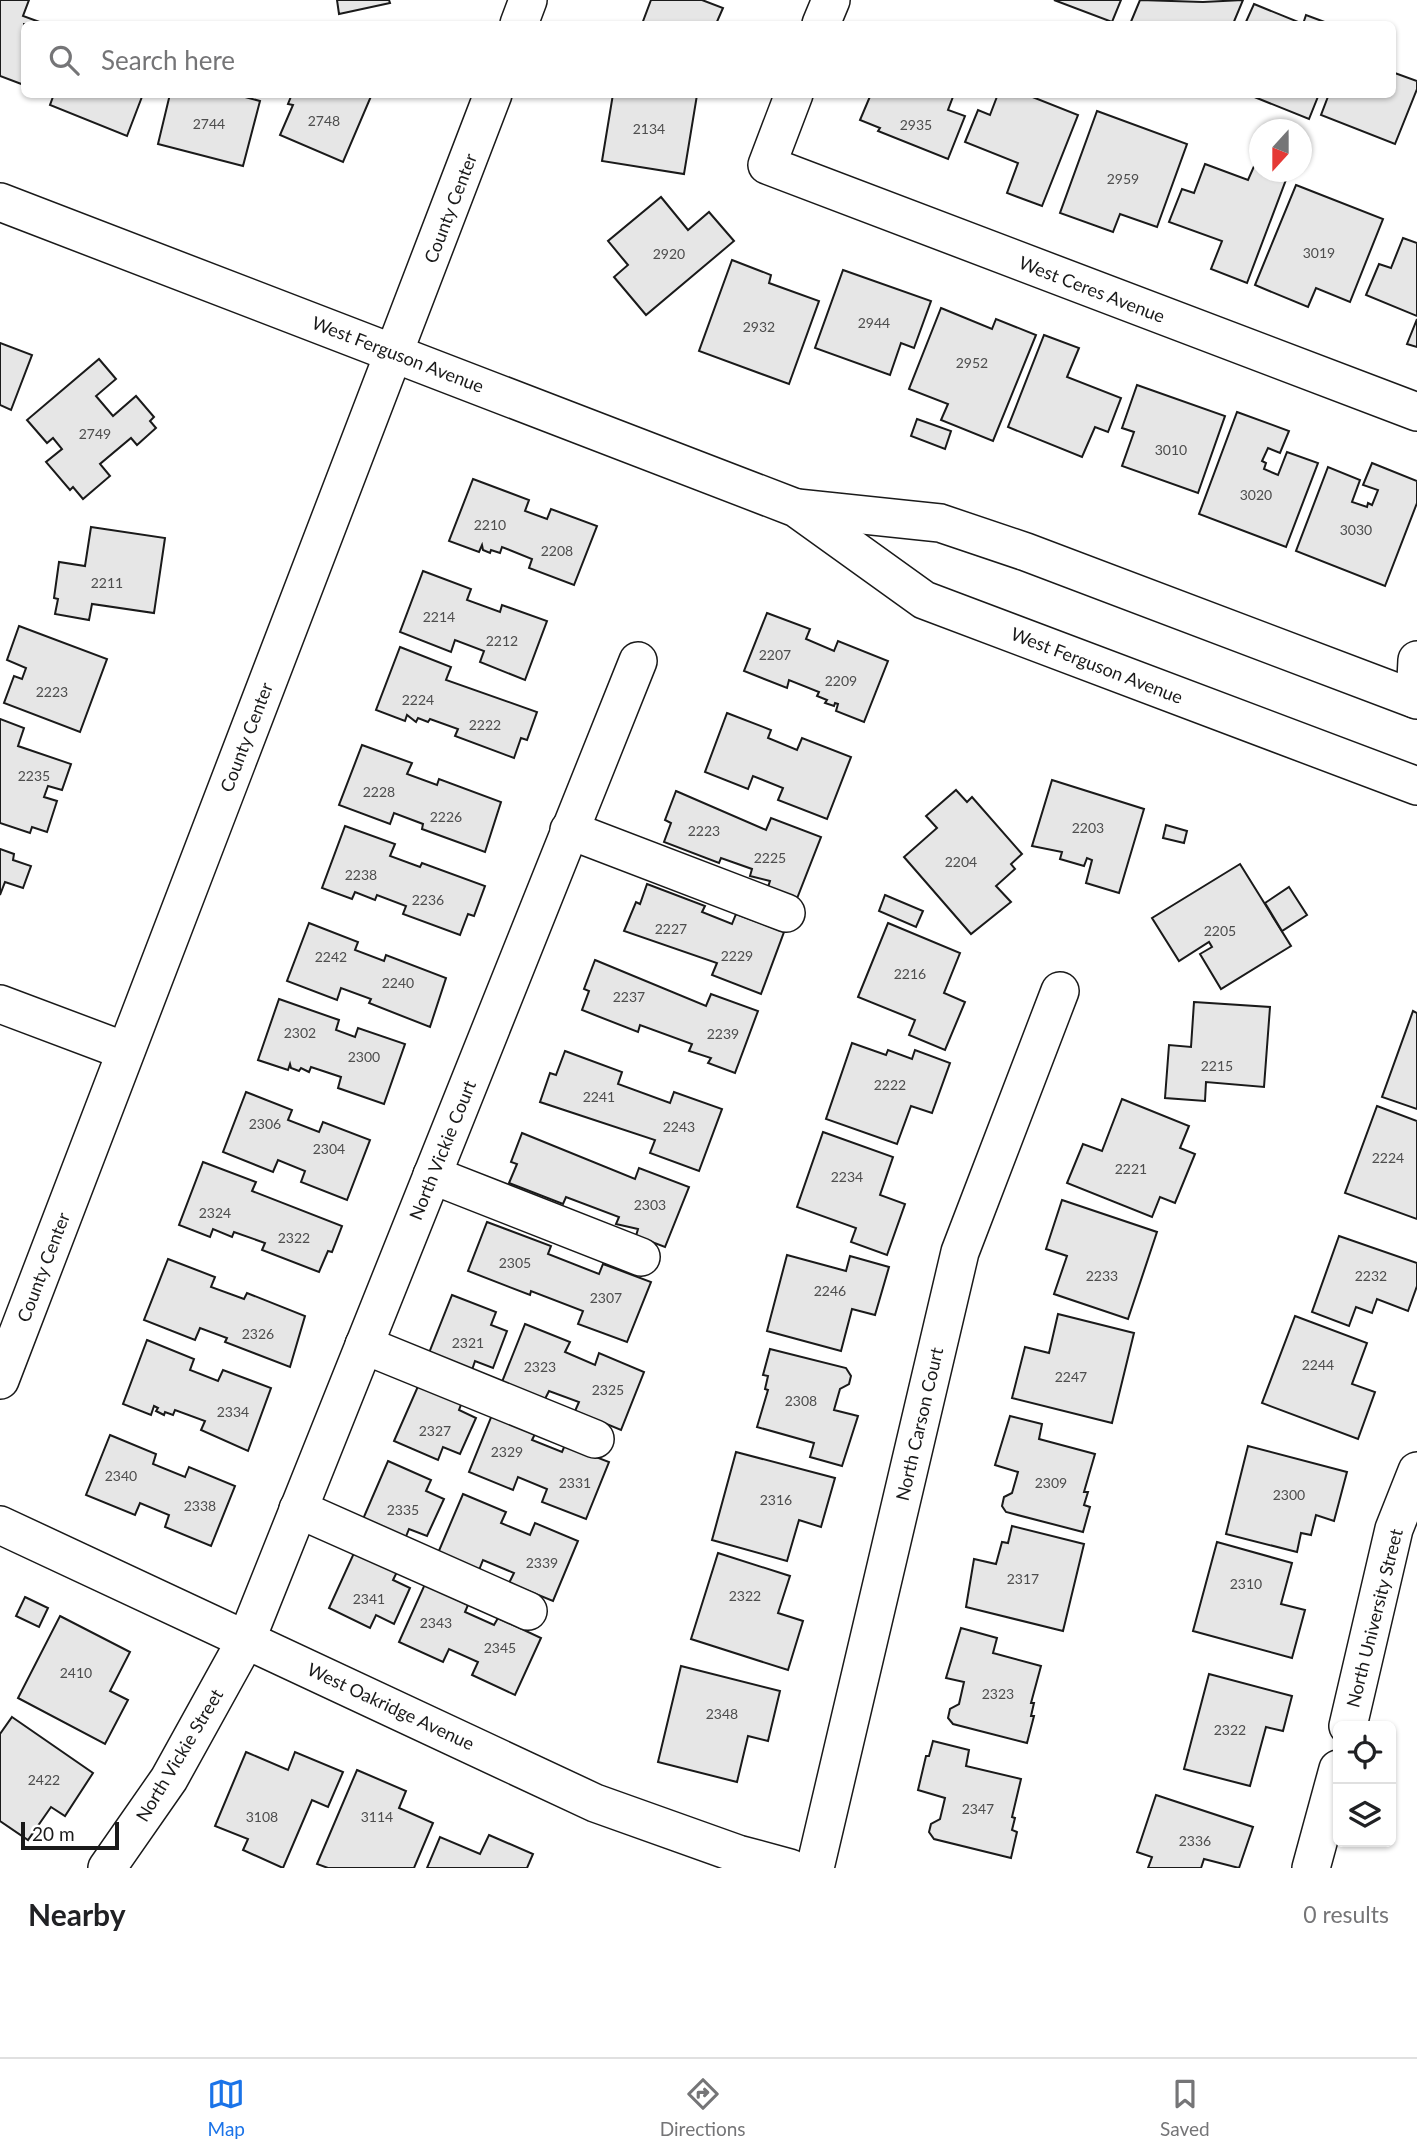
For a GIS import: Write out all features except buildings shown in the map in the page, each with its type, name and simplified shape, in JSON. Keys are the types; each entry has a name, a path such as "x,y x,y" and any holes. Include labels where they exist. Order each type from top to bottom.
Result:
{"street":[{"path":"520,21 528,0"},
{"path":"822,21 831,0"},
{"name":"County Center","path":"0,1380 491,98"},
{"name":"West Ceres Avenue","path":"792,98 767,165 1417,412"},
{"name":"West Ferguson Avenue","path":"0,202 796,508 924,600 1417,786"},
{"name":"West Ferguson Avenue","path":"796,508 940,523 1027,552 1416,698"},
{"path":"1416,698 1417,660"},
{"name":"North Vickie Court","path":"247,1639 638,661"},
{"path":"569,830 786,913"},
{"name":"North Carson Court","path":"815,1868 960,1252 1060,991"},
{"path":"0,1004 125,1051"},
{"path":"432,1175 640,1257"},
{"path":"364,1345 595,1438"},
{"name":"North University Street","path":"1350,1721 1406,1533 1417,1471"},
{"path":"298,1509 528,1611"},
{"name":"West Oakridge Avenue","path":"0,1525 595,1803 738,1854 790,1868"},
{"name":"North Vickie Street","path":"107,1868 169,1779 247,1639"},
{"path":"1311,1868 1334,1784"}]}
